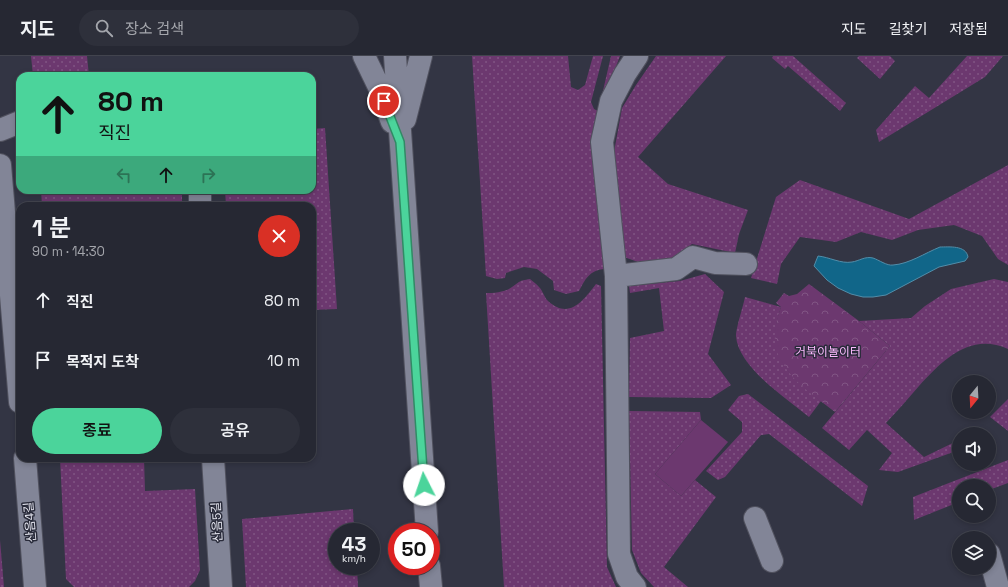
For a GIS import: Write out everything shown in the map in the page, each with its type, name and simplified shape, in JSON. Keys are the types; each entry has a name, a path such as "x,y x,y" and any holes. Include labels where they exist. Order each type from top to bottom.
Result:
{"street":[{"path":"364,56 379,87 400,142"},
{"path":"395,56 426,523"},
{"path":"400,142 421,56"},
{"path":"635,587 628,577 619,554 616,276 602,142 611,101 624,74 637,56"},
{"path":"0,130 16,124"},
{"path":"0,165 16,355"},
{"path":"616,276 676,269 693,257 715,263 746,264"},
{"name":"산음4길","path":"25,462 36,587"},
{"name":"산음5길","path":"213,462 221,587"},
{"path":"755,518 772,561"},
{"path":"430,575 431,587"},
{"path":"995,575 998,587"}],"green space":[{"path":"31,56 87,56 89,72 33,72"},
{"path":"472,56 568,56 571,87 578,90 585,85 593,56 603,56 591,102 594,109 600,112 591,142 604,269 595,271 588,276 579,291 566,294 554,290 553,281 537,269 524,267 506,273 505,278 497,279 486,276"},
{"path":"611,56 620,56 605,95 602,95"},
{"path":"656,56 726,56 638,157 668,184 748,210 739,234 735,253 692,244 674,258 638,262 624,257 614,152 622,108"},
{"path":"773,56 793,56 846,103 840,111 788,66 785,69 772,58"},
{"path":"859,56 890,56 895,61 880,79 857,58"},
{"path":"967,56 1003,56 985,77 879,142 876,130 915,86 929,98"},
{"path":"325,128 337,309 316,310 316,202 226,202 225,194 316,194 316,129"},
{"path":"1008,165 1008,265 998,259 982,236 954,225 918,230 892,240 861,232 836,242 800,237 781,264 777,284 751,278 776,197 800,180 909,219"},
{"path":"41,194 182,194 182,202 42,202"},
{"path":"705,274 724,292 708,354 731,385 711,398 629,397 630,338 664,331 659,288 630,293 629,286 680,281"},
{"path":"530,279 537,285 548,301 563,309 575,306 581,302 596,284 601,286 607,567 616,587 504,587 486,293 503,291 523,280"},
{"path":"994,279 1008,282 1008,349 994,345 981,344 969,346 958,351 928,376 886,423 924,457 952,443 952,453 898,472 879,470 892,453 867,430 849,450 822,428 890,346 859,321 911,318 925,306 951,289"},
{"name":"거북이놀이터","path":"809,284 890,346 835,412 807,390 789,373 777,352 775,332 781,307 776,303 784,293 789,296 797,294"},
{"path":"745,297 781,307 777,323 777,350 789,371 821,401 809,417 777,392 754,371 739,348 736,332"},
{"path":"748,394 868,486 862,506 769,434 761,435 725,477 718,480 706,471 742,432 742,422 728,410 739,396"},
{"path":"1008,399 1008,431 993,419 996,419 996,411"},
{"path":"629,411 700,412 701,420 655,474 681,496 695,480 716,497 664,567 688,587 654,587 641,573 632,550"},
{"path":"701,420 728,442 681,496 655,474"},
{"path":"1008,460 1008,483 996,487 996,479 959,479 980,471 996,471 996,465"},
{"path":"60,462 144,462 145,491 195,489 200,570 195,581 189,587 74,587 66,579"},
{"path":"952,482 952,505 914,520 913,497"},
{"path":"353,509 354,523 328,523 328,575 357,575 358,587 246,587 242,519"},
{"path":"0,540 4,587 0,587"}],"water":[{"path":"940,247 952,247 964,250 968,257 965,261 939,267 886,295 873,297 863,297 851,294 838,288 827,280 814,266 818,256 848,262 865,258 873,258 888,265 893,265 911,260"}],"route":[{"path":"384,101 400,142 424,485"}]}
